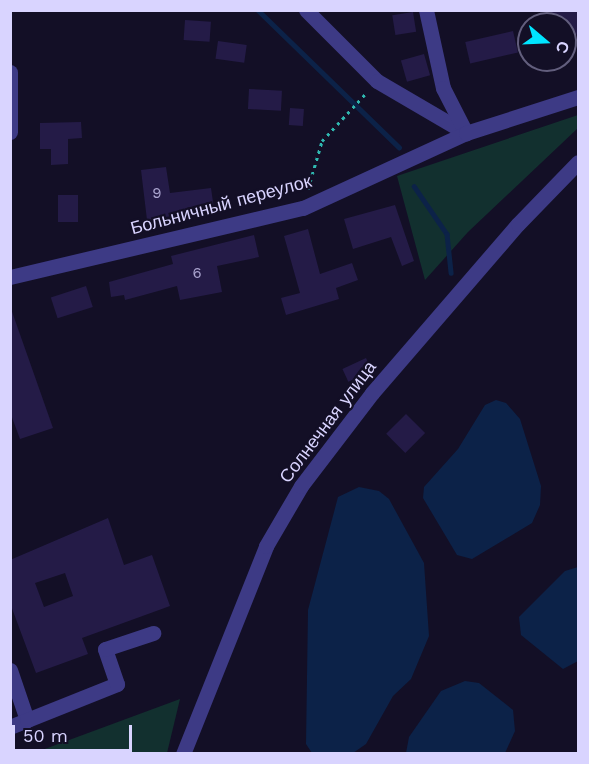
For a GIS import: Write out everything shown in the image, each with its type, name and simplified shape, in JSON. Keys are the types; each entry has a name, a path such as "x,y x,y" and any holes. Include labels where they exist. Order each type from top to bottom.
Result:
{"street":[{"path":"306,10 377,81 466,134 579,97"},
{"path":"426,10 443,88 466,134"},
{"path":"10,72 12,132"},
{"name":"Больничный переулок","path":"17,276 303,208 466,134"},
{"name":"Солнечная улица","path":"183,753 266,546 301,486 372,393 518,224 579,162"},
{"path":"10,727 117,684 105,649 153,633"},
{"path":"10,670 27,720"}],"path":[{"path":"303,208 322,141 377,81"}],"green space":[{"path":"578,115 578,128 468,232 425,280 397,176"},
{"path":"180,699 167,753 34,753"}],"water":[{"path":"496,400 506,403 520,419 541,486 540,505 532,523 472,559 457,555 423,498 424,487 458,449 485,405"},
{"path":"359,487 379,491 389,499 424,563 429,636 411,679 393,696 366,744 353,753 312,753 306,744 308,610 338,497"},
{"path":"578,567 578,661 563,669 521,635 519,617 565,571"},
{"path":"465,681 479,683 513,710 515,731 505,753 406,753 409,737 441,691"}],"building":[{"path":"550,10 579,10 579,34 577,34 577,12 550,12"},
{"path":"413,12 416,32 395,35 392,15"},
{"path":"185,20 211,22 210,42 184,40"},
{"path":"513,31 517,53 470,63 465,42"},
{"path":"218,41 247,45 244,63 215,59"},
{"path":"424,54 430,75 407,82 401,61"},
{"path":"249,89 282,91 281,111 248,109"},
{"path":"290,108 304,109 303,126 289,125"},
{"path":"81,122 82,138 68,139 68,164 51,165 51,149 40,149 40,123"},
{"path":"166,167 170,193 211,188 214,209 147,220 141,170"},
{"path":"58,195 78,195 78,222 58,222"},
{"path":"395,205 414,261 402,266 391,237 353,249 344,219"},
{"path":"308,229 320,274 352,263 358,280 336,288 339,299 286,315 281,298 300,293 284,236"},
{"path":"254,235 259,257 217,266 222,292 180,300 177,286 125,300 124,295 111,297 109,282 173,264 171,256"},
{"path":"86,286 93,307 58,318 51,297"},
{"path":"10,306 53,428 20,439 10,412"},
{"path":"366,358 372,371 348,382 342,369"},
{"path":"406,414 425,433 405,453 386,434"},
{"path":"108,518 124,565 152,555 170,606 82,638 88,654 36,673 10,603 10,560","holes":["65,573 73,596 44,607 35,583"]}],"waterway":[{"path":"258,10 399,147"},
{"path":"414,186 447,234 451,273"}]}
